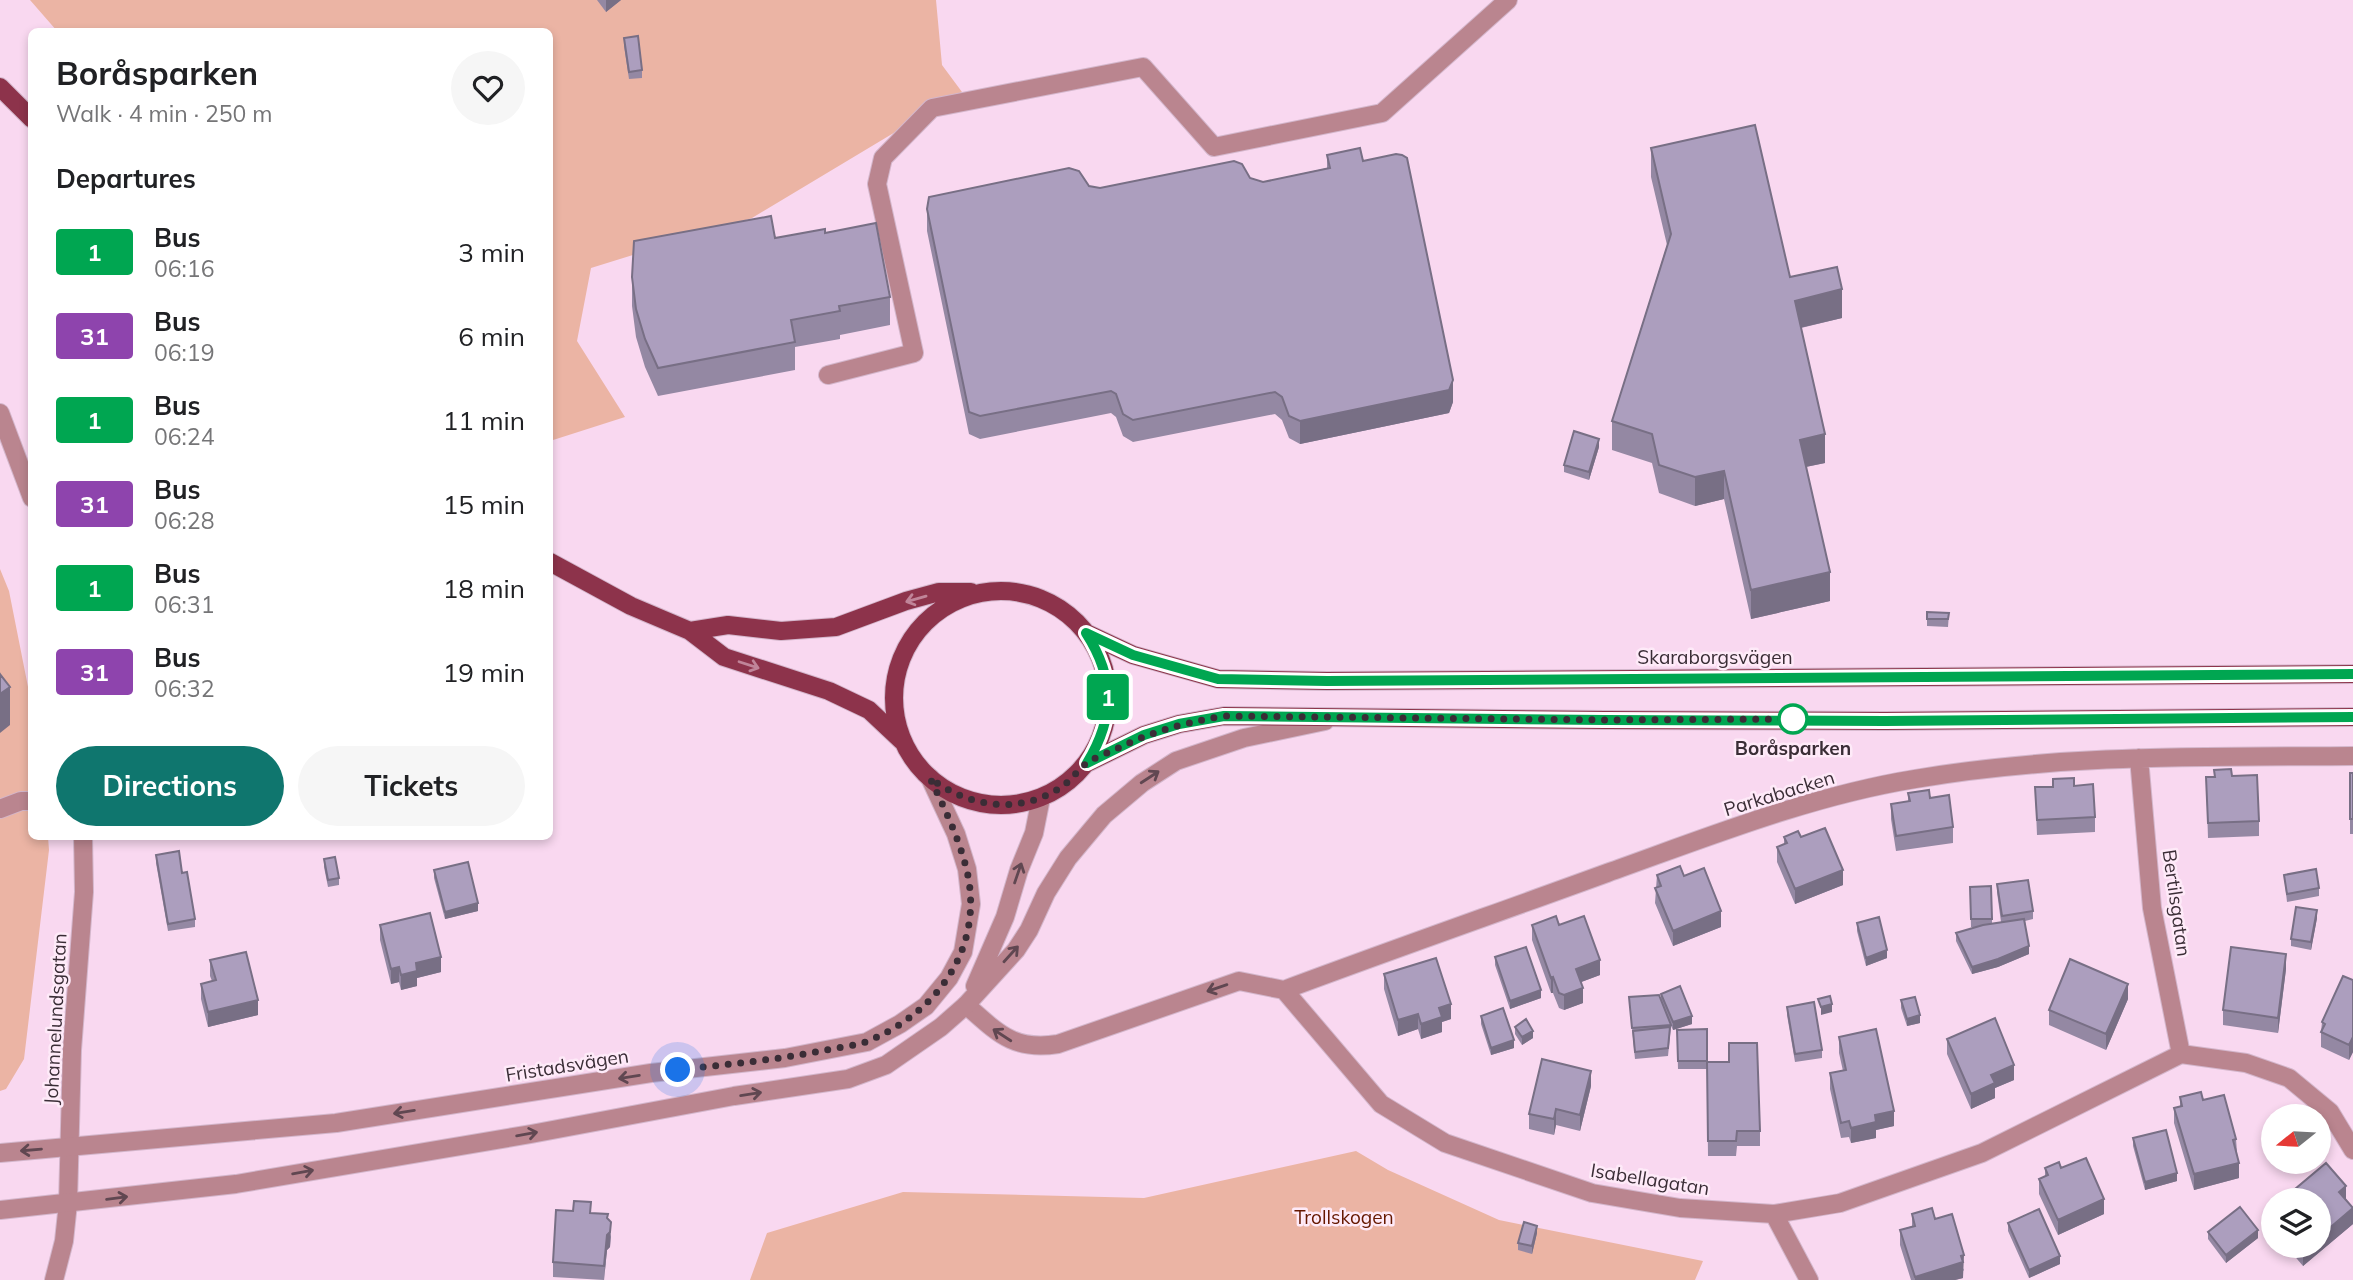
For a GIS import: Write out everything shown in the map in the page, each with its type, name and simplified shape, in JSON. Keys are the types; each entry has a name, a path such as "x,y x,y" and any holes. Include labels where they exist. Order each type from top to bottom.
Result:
{"main road":[{"path":"0,87 28,115"},
{"path":"553,564 631,606 690,631 724,657 829,691 869,710 906,745 930,778 964,798 983,803 1012,804 1041,798 1063,786 1087,763 1104,728 1108,688 1097,650 1086,633 1058,607 1021,593 939,592 835,627 781,631 728,625 690,631"},
{"path":"906,745 898,727 895,687 899,667 907,649 930,618 964,598 983,592"},
{"name":"Skaraborgsvägen","path":"1086,633 1133,655 1218,679 1327,681 2353,674"},
{"path":"1087,763 1144,735 1179,724 1224,716 1885,721 2353,717"}],"street":[{"path":"828,375 914,353 877,184 883,158 932,108 1143,67 1214,147 1382,113 1508,0"},
{"path":"0,413 28,487"},
{"path":"0,1210 236,1184 734,1096 848,1079 886,1065 941,1027 966,1005 1016,950 1046,892 1068,859 1104,815 1142,783 1176,761 1244,738 1350,716"},
{"name":"Parkabacken","path":"1283,990 1702,839 1818,801 1913,779 1970,771 2139,758 2353,757"},
{"name":"Bertilsgatan","path":"2139,758 2152,908 2181,1054"},
{"name":"Fristadsvägen","path":"0,1153 336,1123 651,1073 785,1058 867,1042 926,1006 949,978 963,952 971,904 967,869 956,834 930,778"},
{"path":"966,1005 1005,917 1019,870 1034,833 1041,798"},
{"path":"0,809 28,801"},
{"name":"Johannelundsgatan","path":"54,1280 64,1241 68,1203 72,1050 84,892 83,840"},
{"path":"966,1005 1003,1037 1039,1047 1058,1044 1239,981 1283,990"},
{"name":"Isabellagatan","path":"1283,990 1381,1104 1445,1143 1592,1193 1680,1208 1774,1214 1840,1203 1982,1153 2181,1054"},
{"path":"2181,1054 2246,1063 2290,1078 2330,1112 2353,1150"},
{"path":"1774,1214 1809,1280"}],"green space":[{"path":"30,0 936,0 942,65 962,92 752,218 591,268 577,341 625,417 553,440 553,28 54,28"},
{"path":"0,569 9,591 28,687 28,840 48,840 49,850 24,1059 6,1089 0,1091"},
{"name":"Trollskogen","path":"1356,1151 1388,1170 1499,1220 1703,1261 1695,1280 750,1280 767,1233 903,1192 1144,1198"}],"building":[{"path":"638,36 642,70 629,72 624,38"},
{"path":"1755,125 1790,277 1837,267 1842,289 1795,301 1825,434 1800,440 1830,572 1751,590 1724,471 1695,477 1659,465 1652,434 1612,421 1671,234 1651,148"},
{"path":"1360,148 1363,161 1396,154 1407,158 1453,380 1449,390 1300,421 1289,416 1282,397 1275,392 1133,420 1123,414 1116,394 1111,391 980,416 969,412 927,209 929,197 1069,168 1079,171 1089,186 1100,188 1234,161 1242,164 1250,178 1263,182 1330,168 1327,155"},
{"path":"771,216 775,238 825,229 825,233 876,223 890,297 839,306 840,311 791,320 795,342 658,368 636,309 632,277 634,241"},
{"path":"1574,431 1599,439 1589,472 1564,465"},
{"path":"1927,612 1949,613 1948,619 1927,619"},
{"path":"0,674 10,687 0,694"},
{"path":"2231,769 2232,776 2257,775 2259,821 2208,823 2206,777 2215,777 2214,770"},
{"path":"2350,773 2353,773 2353,819 2350,819"},
{"path":"2074,778 2074,786 2093,784 2095,817 2037,820 2035,787 2053,787 2053,779"},
{"path":"1929,790 1930,798 1949,795 1953,827 1896,836 1891,804 1910,801 1908,793"},
{"path":"1825,828 1843,870 1795,889 1777,847 1787,843 1784,837 1798,831 1801,837"},
{"path":"179,851 182,873 187,872 195,919 168,924 156,855"},
{"path":"335,857 339,878 328,880 324,859"},
{"path":"468,862 478,903 445,912 434,870"},
{"path":"1680,866 1684,876 1704,868 1721,911 1673,931 1655,888 1661,886 1657,875"},
{"path":"2316,869 2319,888 2287,894 2284,875"},
{"path":"2028,880 2033,911 2002,916 1997,884"},
{"path":"1991,886 1992,919 1971,919 1970,887"},
{"path":"2296,907 2317,910 2311,942 2291,939"},
{"path":"430,913 441,957 416,963 417,971 401,975 399,967 391,969 380,925"},
{"path":"1556,916 1559,925 1584,916 1600,960 1576,969 1583,988 1564,995 1559,993 1553,977 1551,978 1532,925"},
{"path":"1879,917 1887,950 1866,958 1857,923"},
{"path":"2024,919 2029,946 1972,967 1956,933 1983,925"},
{"path":"1526,947 1541,990 1510,1001 1495,957"},
{"path":"2231,947 2286,954 2278,1018 2223,1010"},
{"path":"246,952 258,1000 208,1012 201,984 216,980 210,960"},
{"path":"1436,958 1451,1004 1439,1008 1442,1017 1421,1024 1418,1014 1398,1020 1384,974"},
{"path":"2070,959 2128,984 2106,1034 2049,1010"},
{"path":"2343,976 2353,980 2353,1037 2349,1045 2321,1032 2325,1024 2322,1022"},
{"path":"1680,986 1692,1016 1673,1022 1661,994"},
{"path":"1659,995 1671,1025 1632,1028 1629,997"},
{"path":"1830,996 1832,1004 1821,1007 1818,999"},
{"path":"1915,997 1920,1015 1907,1019 1901,1000"},
{"path":"1814,1002 1822,1050 1795,1054 1787,1007"},
{"path":"1503,1008 1514,1040 1491,1048 1481,1016"},
{"path":"1995,1018 2014,1065 1991,1075 1995,1083 1971,1094 1947,1039"},
{"path":"1526,1019 1533,1031 1522,1037 1515,1027"},
{"path":"1670,1027 1668,1048 1635,1052 1633,1031"},
{"path":"1707,1029 1707,1061 1678,1061 1677,1030"},
{"path":"1876,1029 1894,1111 1875,1115 1876,1122 1851,1128 1849,1121 1841,1123 1830,1073 1846,1070 1839,1037"},
{"path":"1729,1043 1757,1043 1760,1131 1737,1131 1736,1141 1708,1141 1707,1062 1729,1062"},
{"path":"1542,1059 1591,1071 1580,1115 1556,1109 1554,1119 1529,1114"},
{"path":"2201,1092 2203,1100 2224,1095 2236,1139 2233,1140 2239,1163 2194,1174 2174,1108 2182,1106 2180,1097"},
{"path":"2166,1130 2177,1173 2145,1182 2133,1138"},
{"path":"2086,1158 2104,1199 2058,1220 2039,1179 2048,1175 2045,1168 2059,1162 2061,1168"},
{"path":"2331,1169 2346,1186 2339,1192 2353,1208 2331,1227 2331,1188 2296,1188 2313,1174 2331,1174"},
{"path":"574,1201 591,1202 590,1213 608,1214 607,1218 611,1222 604,1266 553,1262 556,1210 573,1211"},
{"path":"2240,1207 2258,1230 2226,1255 2208,1232"},
{"path":"1932,1208 1935,1219 1952,1214 1964,1255 1961,1256 1963,1262 1915,1277 1900,1230 1915,1226 1912,1214"},
{"path":"2039,1209 2060,1256 2029,1270 2008,1223"},
{"path":"1524,1222 1537,1226 1532,1246 1518,1243"}],"bus line":[{"name":"1","path":"2353,674 1327,681 1218,679 1133,655 1086,633 1097,650 1108,688 1104,728 1087,763 1144,735 1179,724 1224,716 1885,721 2353,717"}],"place":[{"name":"Boråsparken","path":"1793,719"}],"route":[{"path":"678,1070 785,1058 867,1042 926,1006 949,978 963,952 971,904 967,869 956,834 930,778 964,798 1003,805 1022,803 1041,798 1063,786 1087,763 1144,735 1179,724 1224,716 1793,719"}]}
